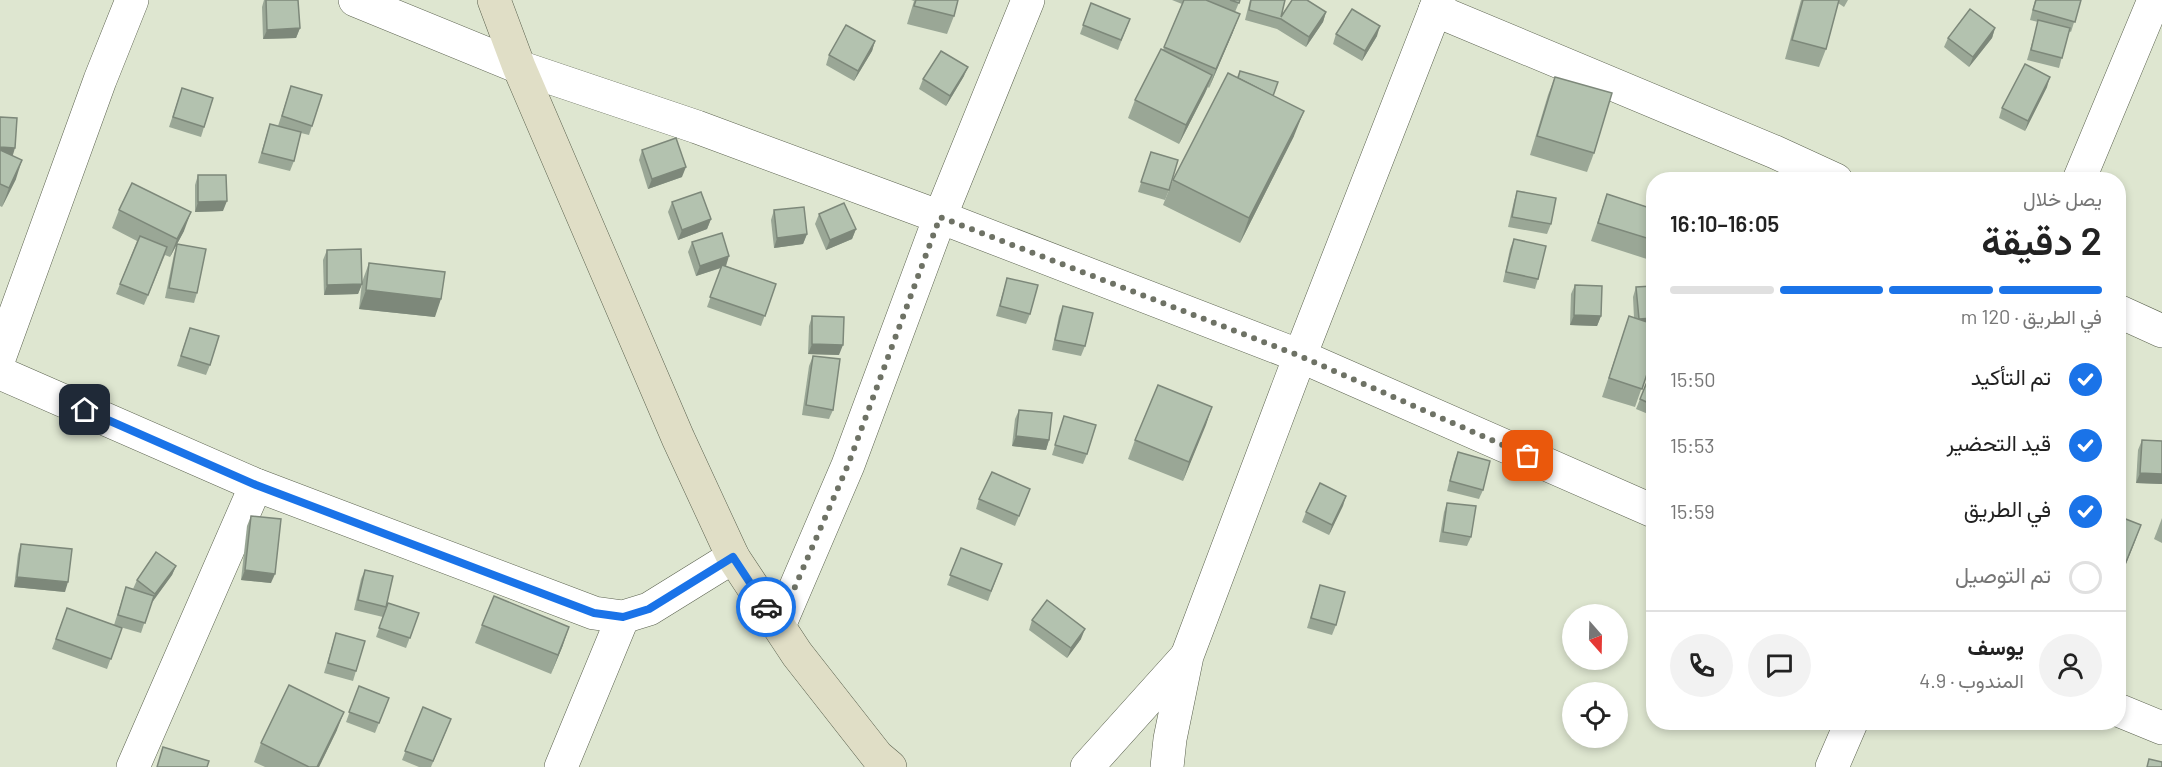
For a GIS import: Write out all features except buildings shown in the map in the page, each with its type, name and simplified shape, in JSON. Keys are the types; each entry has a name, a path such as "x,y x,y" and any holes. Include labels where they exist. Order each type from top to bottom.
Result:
{"main road":[{"path":"495,0 519,67 673,428 733,557 797,654 877,756 890,767"}],"street":[{"path":"0,356 100,81 132,0"},
{"path":"355,0 519,67 697,127 940,217 1300,356 1646,508"},
{"path":"778,626 848,465 940,217 1028,0"},
{"path":"2082,172 2154,0"},
{"path":"1167,767 1170,739 1187,656 1300,356 1437,5 1818,172"},
{"path":"2126,314 2162,331"},
{"path":"0,373 256,485 594,613 623,617 649,609 733,557"},
{"path":"133,767 256,485"},
{"path":"561,767 623,617"},
{"path":"1087,767 1187,656"},
{"path":"2126,713 2162,728"},
{"path":"1832,767 1848,730"}],"way so far":[{"path":"766,607 778,626 848,465 940,217 1300,356 1528,456"}],"route":[{"path":"85,410 256,485 594,613 623,617 649,609 733,557 766,607"}]}
